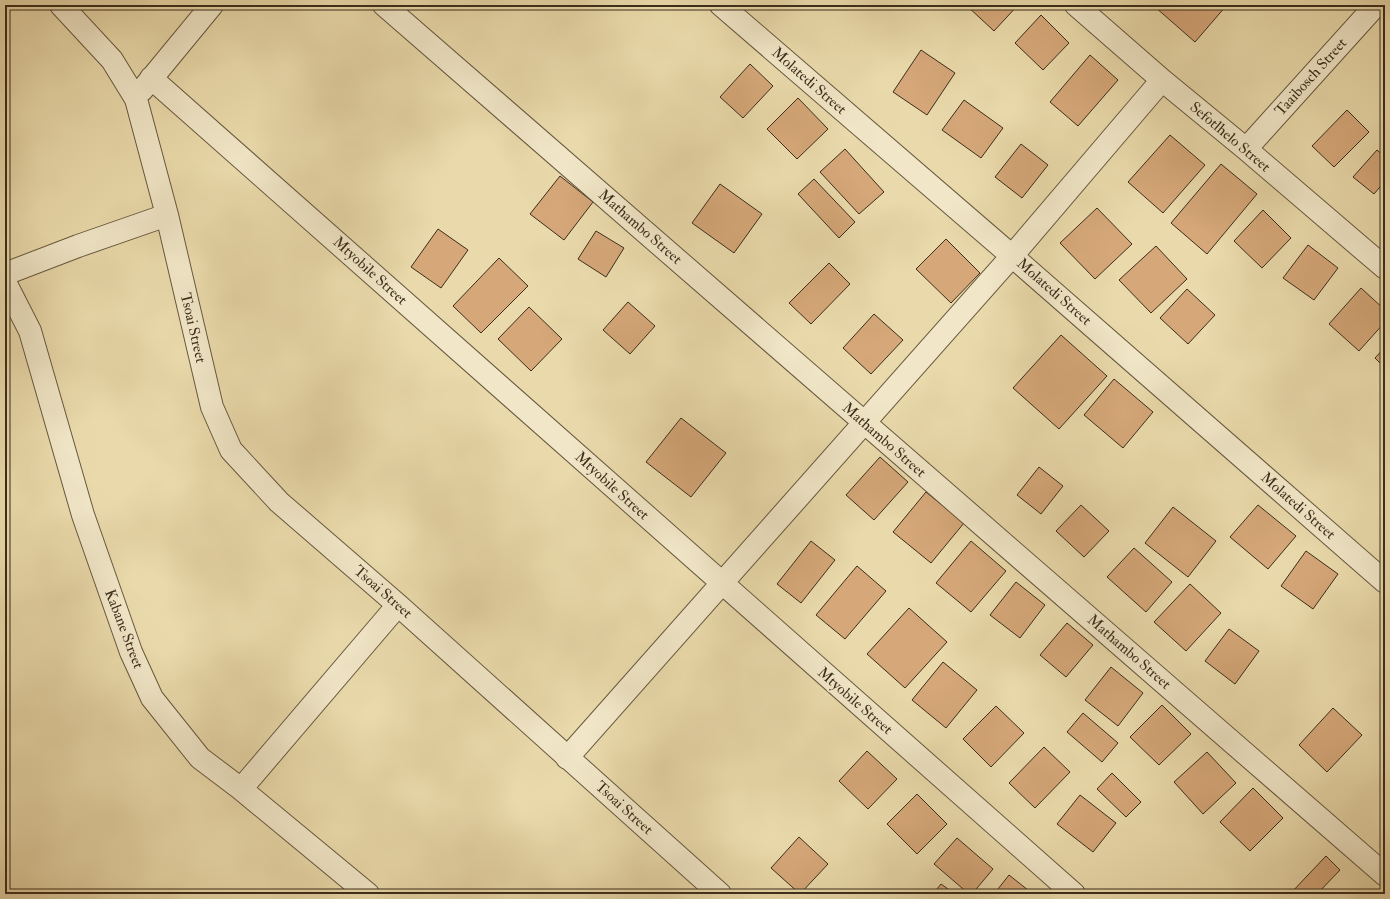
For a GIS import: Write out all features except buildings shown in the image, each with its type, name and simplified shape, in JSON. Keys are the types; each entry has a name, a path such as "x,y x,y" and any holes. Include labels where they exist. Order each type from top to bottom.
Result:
{"street":[{"name":"Tsoai Street","path":"61,5 112,60 136,99 167,215 212,407 231,450 279,502 398,604 567,758 720,894"},
{"path":"136,99 151,78 212,5"},
{"name":"Mathambo Street","path":"384,5 1385,875"},
{"name":"Molatedi Street","path":"721,5 1012,256 1385,582"},
{"name":"Sefotlhelo Street","path":"1076,5 1162,80 1246,149 1385,268"},
{"name":"Taaibosch Street","path":"1246,149 1376,5"},
{"name":"Mtyobile Street","path":"151,78 1074,894"},
{"path":"567,758 1012,256 1162,80"},
{"path":"5,274 78,246 167,215"},
{"name":"Kabane Street","path":"5,282 30,331 83,515 131,652 152,698 200,758 241,789 368,894"},
{"path":"241,789 398,604"}]}
